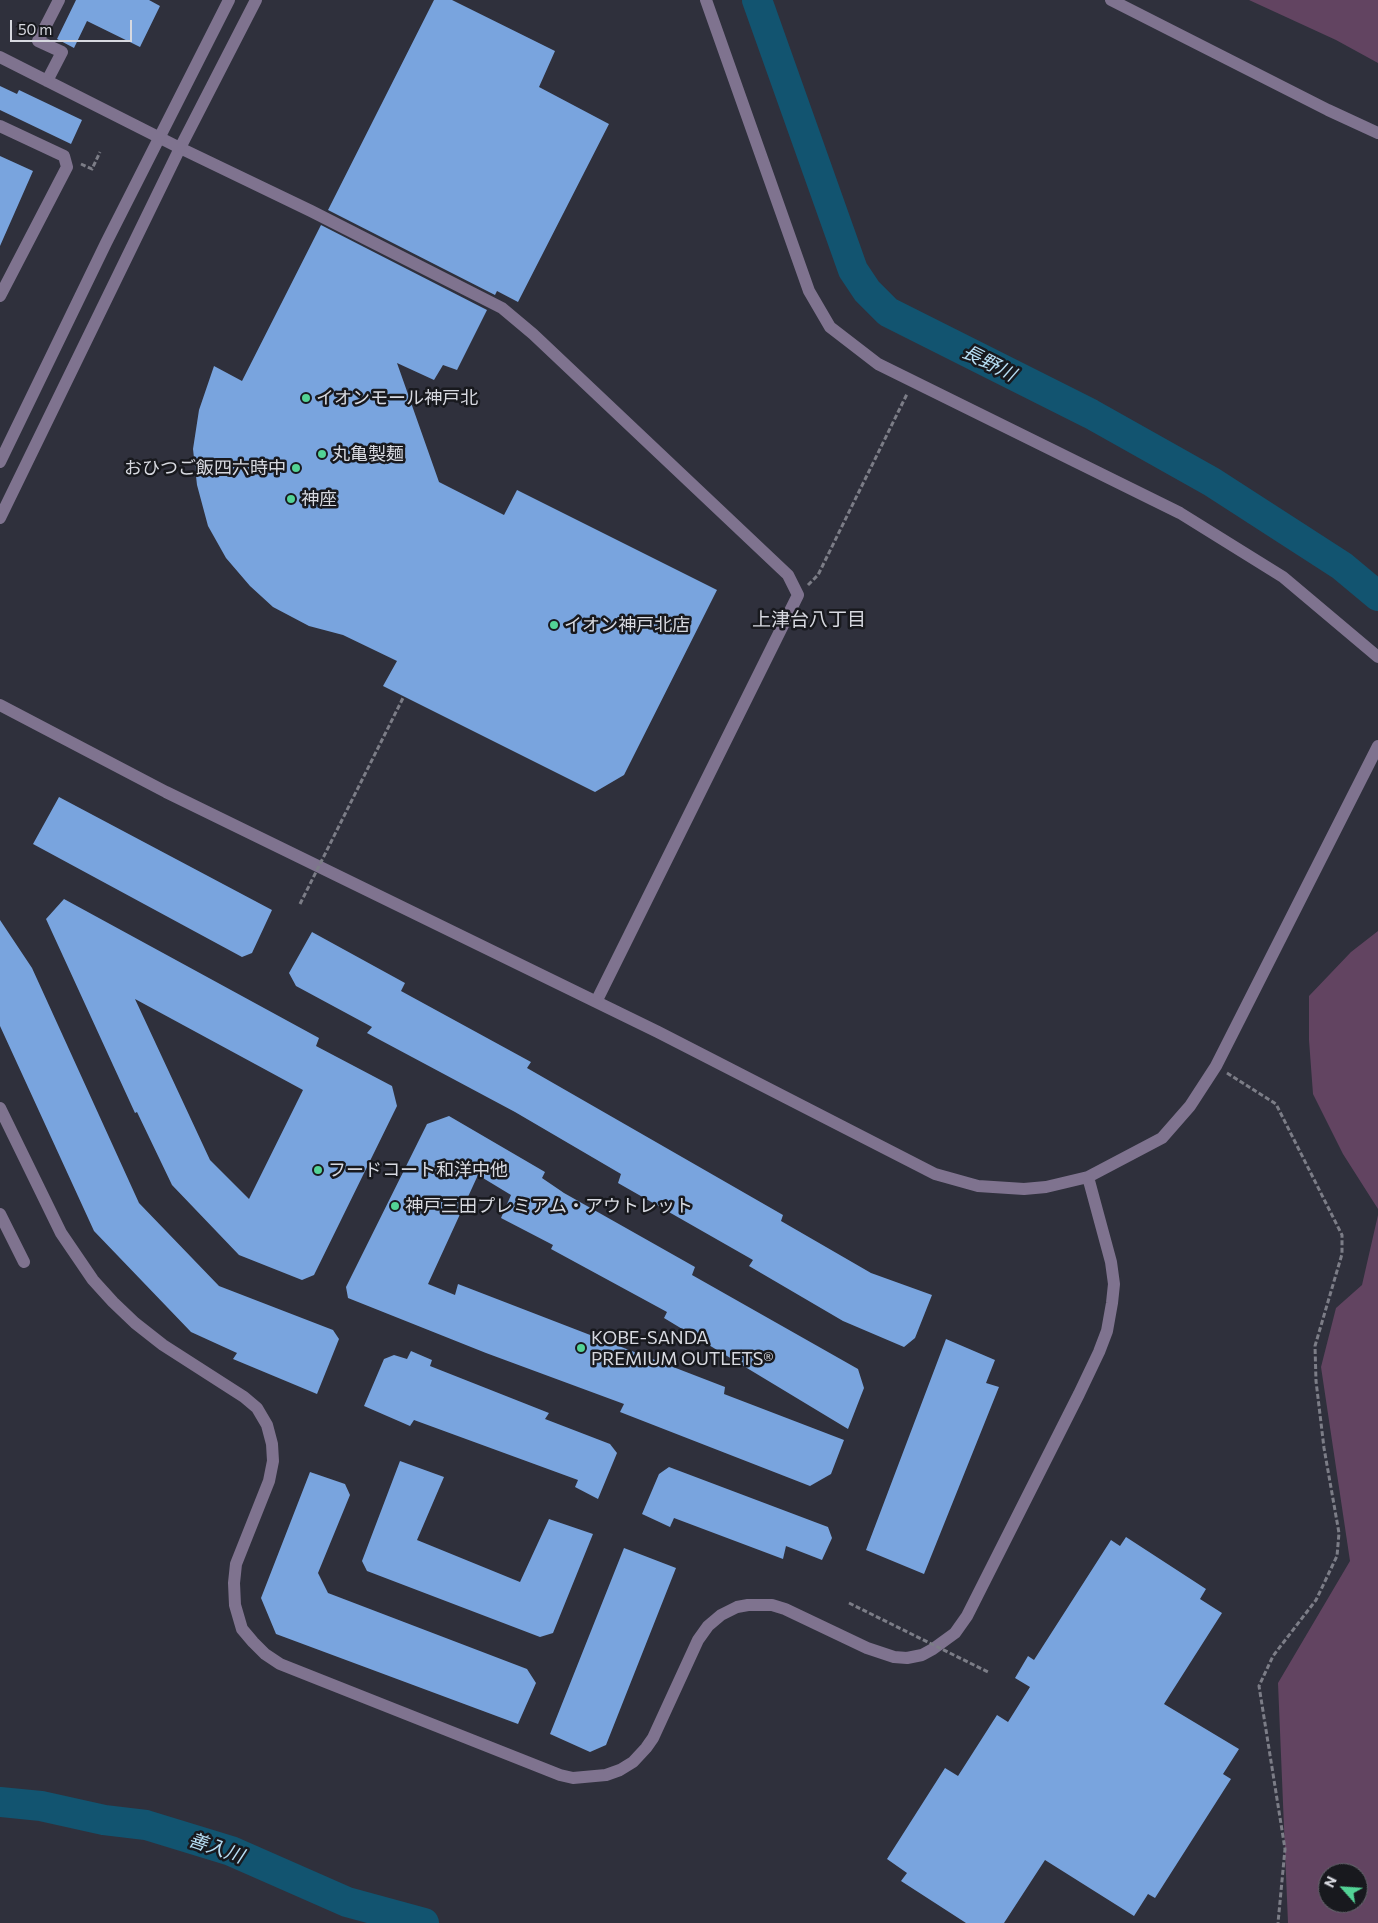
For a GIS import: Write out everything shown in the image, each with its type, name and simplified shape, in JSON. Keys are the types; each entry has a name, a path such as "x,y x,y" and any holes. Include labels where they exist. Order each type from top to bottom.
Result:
{"street":[{"path":"47,81 62,52 38,41 59,0"},
{"path":"0,462 106,243 229,0"},
{"path":"0,518 180,148 256,0"},
{"path":"706,0 808,291 830,327 878,364 1180,513 1282,577 1378,657"},
{"path":"1111,0 1328,110 1378,133"},
{"path":"0,57 502,308 533,334 788,575 798,595 596,1002"},
{"path":"0,126 64,156 67,167 0,296"},
{"path":"0,705 166,792 658,1032 936,1174 978,1186 1024,1188 1046,1187 1088,1177 1162,1138 1190,1106 1216,1066 1378,746"},
{"path":"0,1108 61,1232 93,1280 118,1307 156,1339 244,1397 257,1408 266,1425 272,1444 273,1461 269,1481 236,1564 234,1583 235,1605 242,1629 253,1642 265,1654 280,1664 560,1775 573,1778 606,1775 620,1770 633,1762 653,1738 698,1640 708,1626 721,1615 737,1607 772,1605 867,1648 894,1657 907,1658 922,1655 956,1632 967,1616 1090,1372 1107,1331 1114,1284 1111,1262 1088,1177"},
{"path":"0,1214 24,1262"}],"path":[{"path":"64,156 92,169 100,152"},
{"path":"798,595 818,575 913,381"},
{"path":"300,904 404,696"},
{"path":"1216,1066 1276,1104 1342,1235 1342,1254 1315,1346 1316,1381 1324,1448 1339,1533 1337,1556 1316,1600 1273,1656 1258,1686 1285,1849 1278,1923"},
{"path":"849,1604 990,1673"}],"shaded area":[{"path":"1249,0 1378,0 1378,63 1336,40"},
{"path":"1378,931 1378,1209 1343,1154 1313,1094 1309,1040 1309,996 1351,952"},
{"path":"1378,1215 1378,1923 1288,1923 1278,1683 1350,1561 1321,1367 1336,1308 1362,1285"}],"building":[{"path":"76,0 149,0 160,6 140,47 87,21 74,48 57,39"},
{"path":"434,0 452,0 555,51 539,87 609,124 518,302 497,291 495,295 328,210"},
{"path":"0,86 17,94 19,90 82,120 71,144 0,110"},
{"path":"0,156 33,171 0,246"},
{"name":"イオンモール神戸北","path":"321,225 487,310 457,370 443,365 434,380 397,363 439,482 504,515 517,490 717,590 624,775 595,792 383,686 397,661 343,635 309,626 273,607 250,586 226,558 208,526 197,485 193,449 199,410 214,366 242,381"},
{"path":"59,797 272,910 252,953 242,957 33,844"},
{"path":"64,899 319,1038 316,1046 392,1086 397,1106 314,1275 302,1280 239,1255 172,1185 137,1112 135,1113 46,919","holes":["135,999 303,1090 249,1199 210,1160"]},
{"path":"0,920 32,968 139,1203 219,1286 333,1330 339,1339 317,1394 233,1359 237,1353 191,1332 94,1231 0,1026"},
{"path":"312,932 405,983 401,991 531,1062 527,1068 783,1215 781,1221 871,1273 932,1295 915,1338 904,1347 843,1321 749,1266 753,1260 618,1183 621,1174 515,1112 367,1033 372,1027 296,986 289,973"},
{"path":"449,1116 545,1172 542,1178 564,1193 695,1267 692,1275 858,1369 864,1388 848,1429 664,1318 667,1312 551,1249 553,1245 501,1218 511,1195 478,1175 428,1284 455,1295 458,1284 725,1387 724,1394 844,1440 831,1474 810,1486 620,1412 624,1404 486,1353 348,1298 346,1287 427,1124"},
{"path":"946,1339 995,1360 986,1383 999,1387 924,1574 866,1550"},
{"path":"411,1351 432,1360 430,1366 549,1413 545,1419 610,1444 617,1453 598,1499 575,1487 578,1480 414,1420 410,1426 364,1406 384,1359 394,1355 407,1359"},
{"path":"400,1461 444,1477 417,1540 520,1582 549,1519 593,1534 553,1633 540,1637 367,1571 362,1561"},
{"path":"669,1467 828,1527 832,1538 822,1560 786,1546 783,1559 674,1518 670,1527 642,1514 659,1474"},
{"path":"310,1472 345,1484 350,1495 318,1573 328,1593 527,1669 536,1683 518,1724 276,1634 261,1598"},
{"path":"1126,1537 1206,1589 1200,1599 1222,1613 1164,1704 1239,1749 1223,1774 1231,1779 1155,1898 1148,1894 1134,1916 1045,1860 1004,1923 966,1923 901,1881 907,1873 887,1859 945,1768 958,1776 997,1715 1008,1722 1030,1687 1015,1678 1028,1656 1034,1660 1111,1540 1120,1546"},
{"path":"624,1548 676,1568 606,1745 590,1752 550,1734"}],"waterway":[{"name":"長野川","path":"757,0 853,270 867,291 888,312 1091,414 1212,482 1342,566 1378,596"},
{"name":"善入川","path":"0,1802 41,1806 104,1820 146,1825 231,1851 347,1902 424,1923"}],"place":[{"name":"イオンモール神戸北","path":"306,398"},
{"name":"丸亀製麺","path":"322,454"},
{"name":"おひつご飯四六時中","path":"296,468"},
{"name":"神座","path":"291,499"},
{"name":"イオン神戸北店","path":"554,625"},
{"name":"フードコート和洋中他","path":"318,1170"},
{"name":"神戸三田プレミアム・アウトレット","path":"395,1206"},
{"name":"KOBE-SANDA PREMIUM OUTLETS®","path":"581,1348"}],"district":[{"name":"上津台八丁目","path":"809,620"}]}
